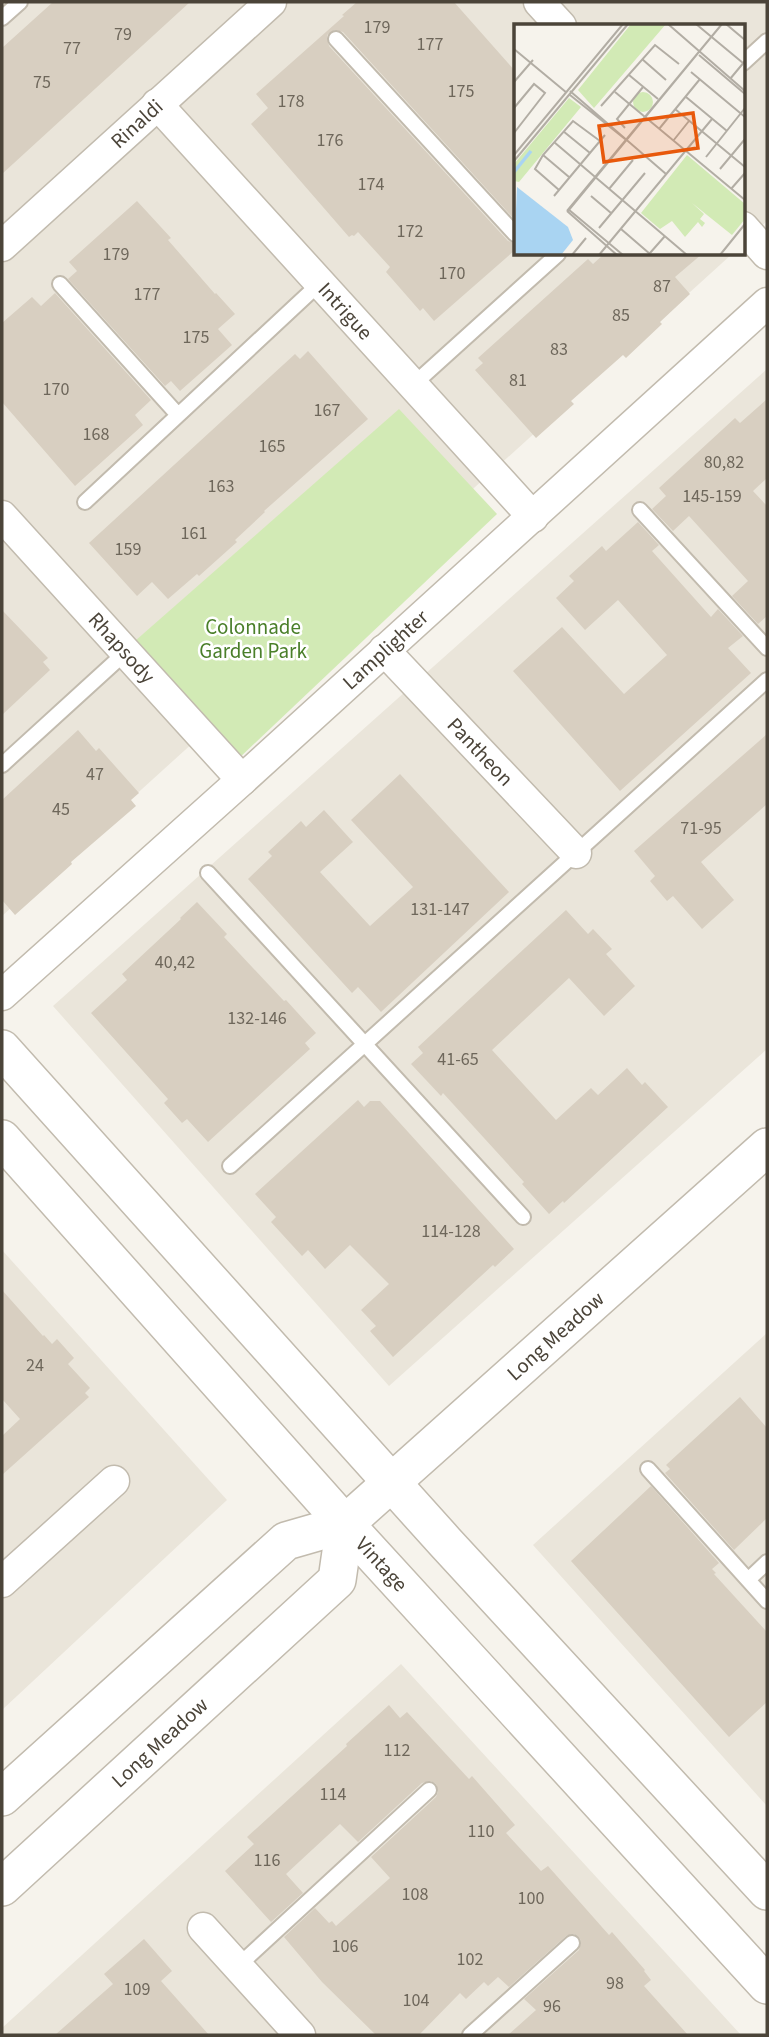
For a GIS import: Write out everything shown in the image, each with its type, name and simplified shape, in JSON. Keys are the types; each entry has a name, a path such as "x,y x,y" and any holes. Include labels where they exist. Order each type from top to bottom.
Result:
{"street":[{"name":"Rinaldi","path":"2,246 271,2"},
{"path":"539,2 559,24"},
{"name":"Intrigue","path":"157,104 533,517"},
{"path":"744,228 767,254"},
{"name":"Lamplighter","path":"2,995 243,780 767,303"},
{"name":"Rhapsody","path":"2,516 243,780"},
{"name":"Pantheon","path":"384,650 576,853"},
{"path":"2,1049 454,1552 767,1891"},
{"name":"Vintage","path":"2,1139 345,1524 767,1985"},
{"name":"Long Meadow","path":"2,1797 286,1541 345,1524 767,1147"},
{"path":"2,1582 114,1481"},
{"name":"Long Meadow","path":"2,1887 337,1580 345,1524"},
{"path":"204,1928 300,2035"}],"lane":[{"path":"2,18 20,2"},
{"path":"336,39 514,233"},
{"path":"744,62 767,41"},
{"path":"536,256 545,266"},
{"path":"413,385 556,256"},
{"path":"85,502 320,283"},
{"path":"60,285 178,415"},
{"path":"640,510 767,648"},
{"path":"2,765 126,652"},
{"path":"230,1166 767,680"},
{"path":"208,873 523,1217"},
{"path":"648,1469 767,1601"},
{"path":"748,1580 767,1562"},
{"path":"238,1966 429,1790"},
{"path":"470,2035 572,1942"}],"shaded area":[{"path":"2,2 767,2 767,221 744,243 744,24 514,24 514,256 730,256 2,916"},
{"path":"767,369 767,1049 389,1386 53,1006"},
{"path":"2,1250 227,1500 2,1710"},
{"path":"767,1333 767,1806 533,1545"},
{"path":"401,1664 741,2035 2,2035 2,2028"}],"green space":[{"name":"Colonnade Garden Park","path":"399,409 497,514 236,761 135,641"}],"building":[{"path":"53,2 190,2 2,174 2,48"},
{"path":"357,2 454,2 514,70 514,219 343,32 335,30 327,35 329,46 508,241 514,243 514,251 434,321 423,308 420,311 386,272 390,267 358,232 349,237 251,124 268,108 256,94 344,16 342,15"},
{"path":"137,201 171,238 168,240 235,314 218,329 232,345 180,391 171,381 165,386 68,279 77,271 69,262"},
{"path":"602,256 700,256 675,277 690,294 626,358 623,355 571,401 574,404 536,438 475,370 483,363 478,358 588,259 593,264"},
{"path":"55,293 151,400 135,415 143,425 75,486 2,402 2,323 32,297 41,306"},
{"path":"308,351 368,419 264,511 235,540 237,542 199,576 197,574 168,599 152,582 137,596 89,543 295,354 300,359"},
{"path":"767,399 767,478 753,491 767,506 767,616 758,624 732,596 748,581 689,516 673,531 652,509 666,496 659,488 735,418 740,423"},
{"path":"638,522 659,545 652,551 711,617 718,609 743,636 728,648 751,673 620,791 513,671 562,627 624,694 667,655 618,600 585,630 556,598 574,581 569,576 602,546 606,551"},
{"path":"2,610 48,658 43,662 50,670 2,715"},
{"path":"78,730 96,751 99,748 139,793 131,800 136,806 15,915 2,900 2,800"},
{"path":"767,734 767,804 701,862 734,900 702,929 673,896 667,901 650,881 655,876 634,851"},
{"path":"400,774 509,892 381,1012 358,987 352,993 248,879 272,856 268,852 301,821 306,827 324,810 353,842 320,872 370,926 413,887 351,820"},
{"path":"197,902 227,934 224,937 316,1033 305,1043 310,1049 208,1142 187,1119 182,1123 164,1103 168,1099 91,1013 127,980 122,974"},
{"path":"566,910 588,934 593,929 612,949 606,954 635,986 604,1016 569,978 492,1050 556,1120 591,1088 598,1095 627,1068 642,1085 645,1082 668,1107 549,1214 522,1184 524,1182 443,1093 441,1096 411,1064 423,1053 418,1047"},
{"path":"358,1100 364,1107 370,1101 380,1101 514,1249 393,1357 370,1331 376,1326 361,1310 389,1284 350,1245 325,1269 308,1250 302,1256 271,1222 276,1217 255,1194"},
{"path":"2,1290 43,1336 52,1344 57,1339 74,1358 68,1364 90,1388 85,1393 89,1397 2,1475 2,1436 20,1419 2,1399"},
{"path":"740,1397 767,1428 767,1518 734,1550 665,1473 670,1469 666,1465"},
{"path":"651,1486 719,1563 712,1569 716,1573 714,1574 767,1632 767,1702 729,1737 571,1561"},
{"path":"389,1705 400,1718 407,1712 469,1779 472,1776 515,1825 506,1833 541,1871 548,1866 609,1935 612,1932 651,1980 644,1986 688,2035 508,2035 536,2010 524,1999 579,1950 581,1940 574,1934 566,1936 509,1987 498,1977 488,1986 484,1982 466,1999 460,1993 419,2035 376,2035 322,1982 284,1937 315,1908 329,1923 332,1921 336,1926 390,1878 371,1857 436,1797 436,1784 431,1781 422,1783 358,1842 340,1824 286,1874 303,1893 271,1922 225,1871 254,1844 247,1837"},
{"path":"144,1939 172,1971 161,1981 209,2035 55,2035 113,1984 104,1974"}]}
